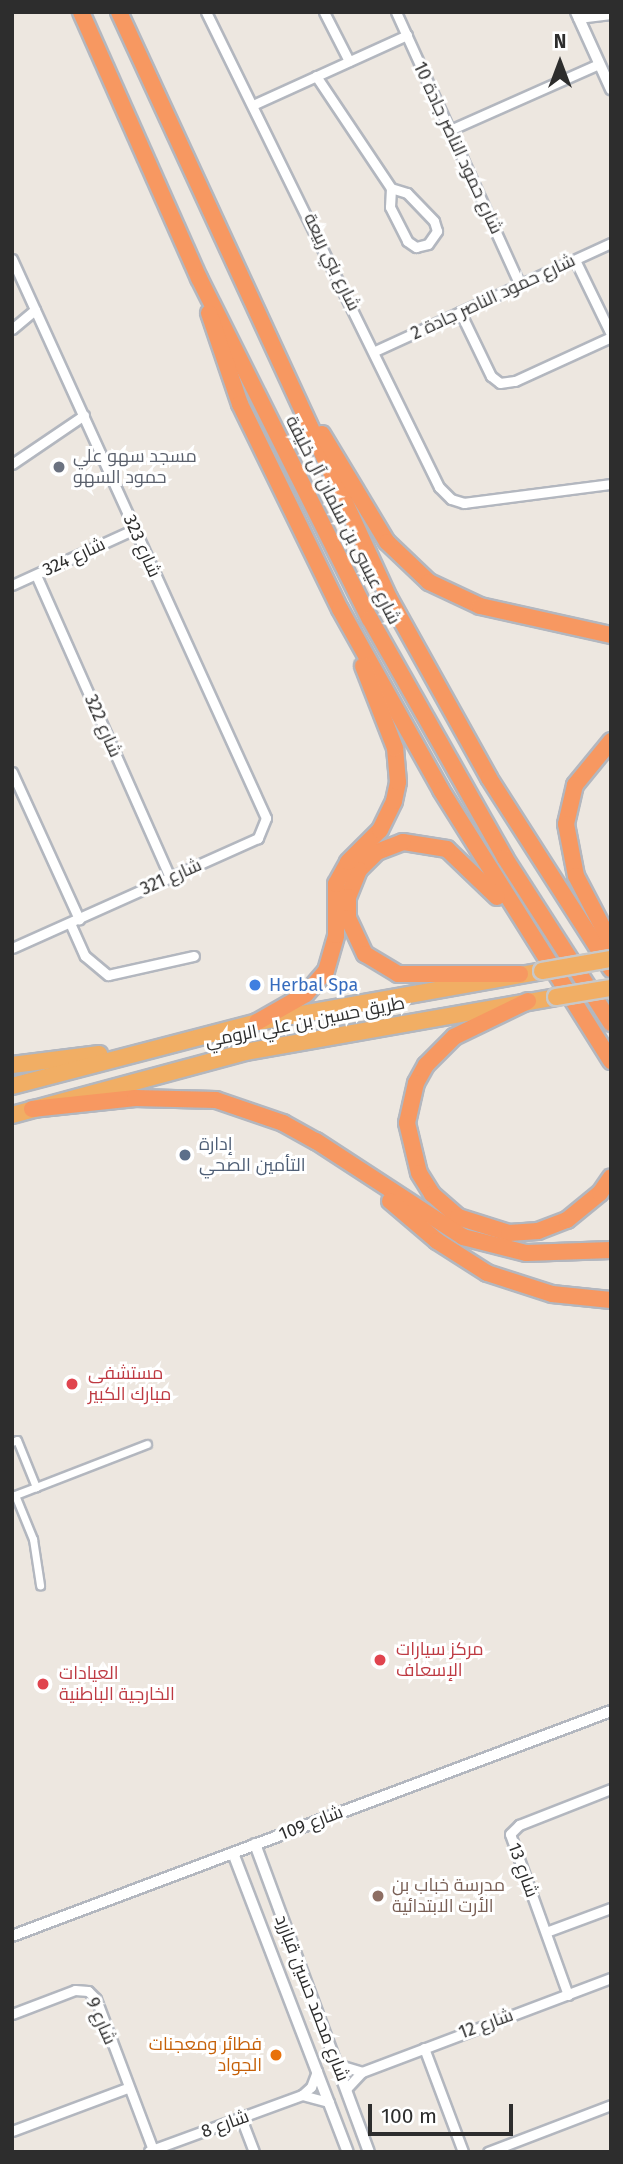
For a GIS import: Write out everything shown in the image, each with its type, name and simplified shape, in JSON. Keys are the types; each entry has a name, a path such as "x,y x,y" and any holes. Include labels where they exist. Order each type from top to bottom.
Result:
{"highway":[{"name":"شارع عيسى بن سلمان آل خليفة","path":"81,12 199,278 389,652 505,858 611,1023"},
{"name":"شارع عيسى بن سلمان آل خليفة","path":"119,12 284,374 396,610 489,778 611,968"},
{"path":"199,278 240,404 340,609 530,937 611,1061"},
{"path":"284,374 387,542 414,571 454,597 480,606 611,635"},
{"path":"257,1022 306,994 326,971 336,935 336,884 348,862 385,822 397,792 395,748 340,609"},
{"path":"611,741 582,773 566,824 576,876 611,943"},
{"path":"520,974 421,976 388,970 369,958 353,936 347,911 350,889 359,870 377,852 402,842 432,844 463,861 530,937"},
{"name":"طريق حسين بن علي الرومي","path":"12,1086 257,1022 611,960"},
{"name":"طريق حسين بن علي الرومي","path":"12,1115 245,1052 611,988"},
{"path":"528,1001 454,1037 426,1065 410,1102 407,1123 419,1172 432,1194 458,1217 509,1233 538,1231 567,1220 600,1193 611,1177"},
{"path":"583,1021 611,1077"},
{"path":"12,1065 157,1047"},
{"path":"32,1109 135,1097 216,1100 283,1123 440,1225 479,1243 542,1255 611,1250"},
{"path":"352,1166 419,1227 470,1264 537,1291 611,1300"}],"street":[{"name":"شارع بني ربيعة","path":"206,12 255,104 439,487 451,499 464,503 611,484"},
{"path":"324,12 349,61"},
{"name":"شارع حمود الناصر جادة 10","path":"396,12 520,285"},
{"path":"611,14 577,15 611,89"},
{"path":"255,104 407,35"},
{"path":"450,130 599,64"},
{"path":"316,76 391,188 390,207 407,242 416,247 428,244 436,234 434,221 407,193 391,188"},
{"name":"شارع حمود الناصر جادة 2","path":"375,351 611,243"},
{"name":"شارع 323","path":"12,259 266,818 263,833"},
{"path":"460,312 491,376 500,383 515,381 611,335 575,260"},
{"path":"12,329 35,310"},
{"path":"12,464 84,415"},
{"name":"شارع 324","path":"12,585 135,529"},
{"name":"شارع 322","path":"36,575 170,877"},
{"path":"12,772 74,921 85,956 108,975 194,956"},
{"name":"شارع 321","path":"12,948 263,833"},
{"path":"12,1056 40,1061"},
{"path":"12,1442 17,1440 36,1488"},
{"path":"40,1585 33,1539 15,1495 147,1444"},
{"name":"شارع 109","path":"12,1936 611,1711"},
{"name":"شارع 13","path":"568,1995 511,1830 611,1789"},
{"name":"شارع محمد حسين قبازرد","path":"255,1844 369,2152"},
{"name":"شارع محمد حسين قبازرد","path":"233,1853 348,2152"},
{"path":"256,1910 262,1898 270,1903 307,1990"},
{"path":"546,1932 611,1908"},
{"name":"شارع 12","path":"346,2089 362,2072 611,1978"},
{"name":"شارع 9","path":"12,2014 75,1990 88,1991 96,1999 150,2151"},
{"path":"424,2048 463,2152"},
{"path":"336,2064 362,2072"},
{"path":"302,2095 311,2087 317,2070"},
{"path":"12,2131 127,2088"},
{"path":"302,2095 329,2102"},
{"name":"شارع 8","path":"150,2151 302,2095"},
{"path":"488,2152 611,2105"},
{"path":"241,2118 254,2152"}],"place":[{"name":"مسجد سهو علي حمود السهو","path":"59,467"},
{"name":"Herbal Spa","path":"255,985"},
{"name":"إدارة التأمين الصحي","path":"185,1155"},
{"name":"مستشفى مبارك الكبير","path":"72,1384"},
{"name":"مركز سيارات الإسعاف","path":"380,1660"},
{"name":"العيادات الخارجية الباطنية","path":"43,1684"},
{"name":"مدرسة خباب بن الأرت الابتدائية","path":"378,1896"},
{"name":"فطائر ومعجنات الجواد","path":"276,2055"}]}
